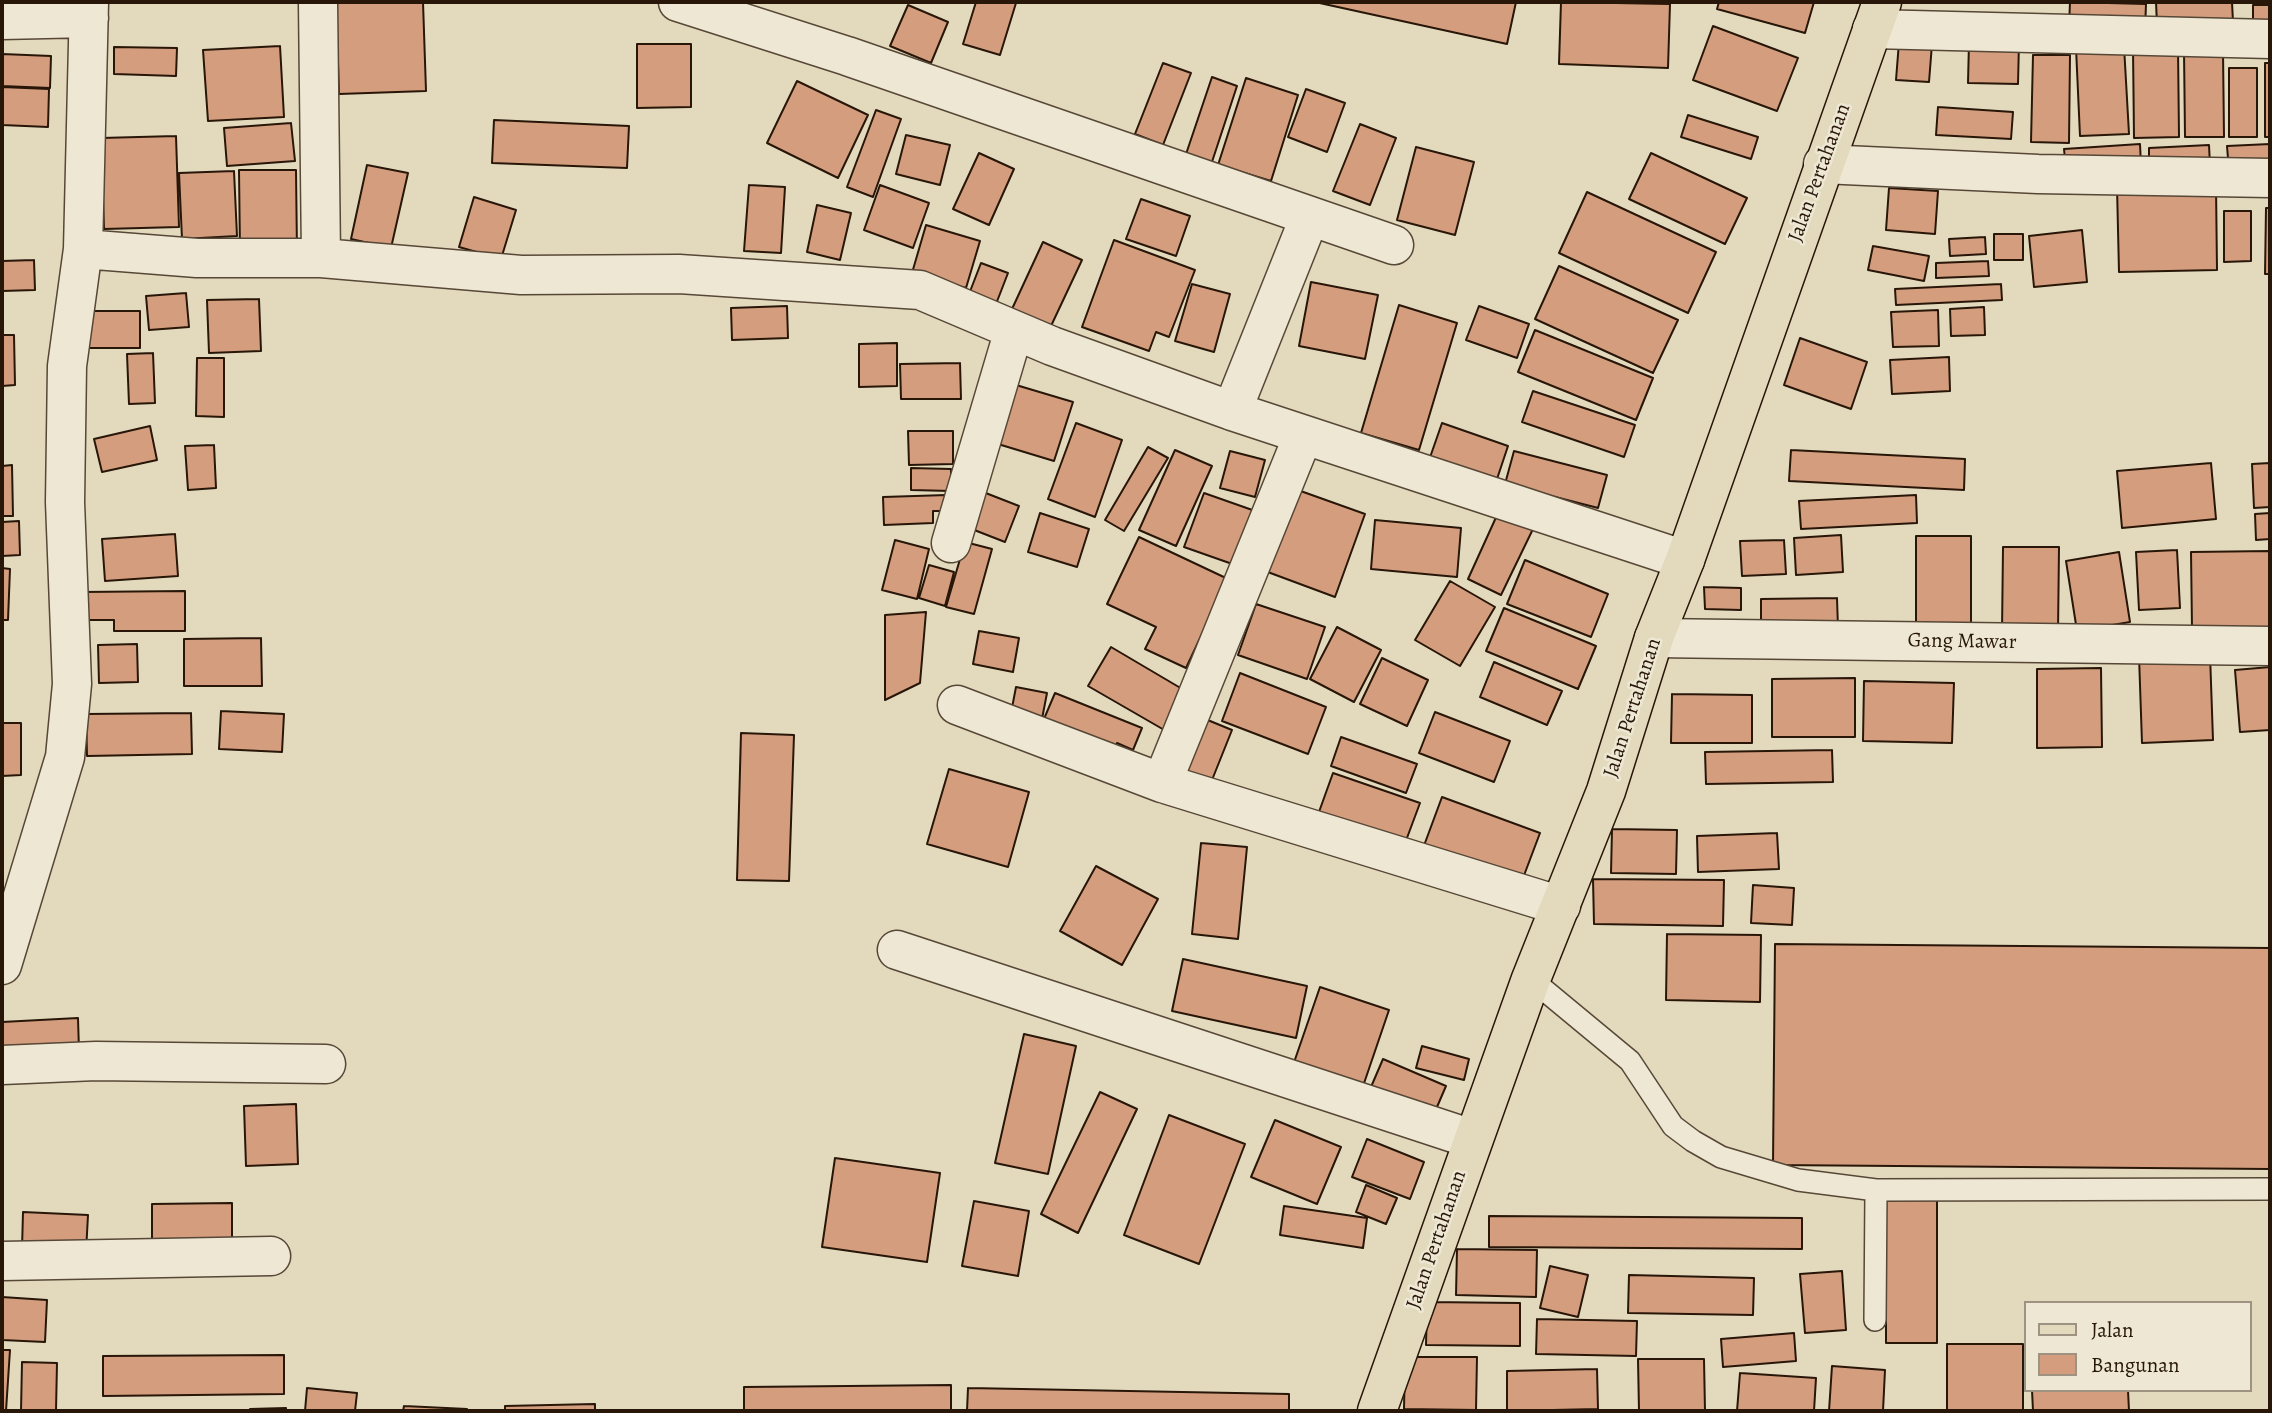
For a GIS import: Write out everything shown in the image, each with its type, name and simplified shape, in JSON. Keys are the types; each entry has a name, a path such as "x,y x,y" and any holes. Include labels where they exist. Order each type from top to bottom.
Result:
{"main road":[{"name":"Jalan Pertahanan","path":"1377,1411 1531,979 1606,791 1654,638 1685,560 1877,16"}],"street":[{"path":"318,2 321,258"},
{"path":"678,2 847,56 1394,246"},
{"path":"2,20 89,10 83,249 66,366 65,502 72,684 66,745 18,919 2,965"},
{"path":"1877,16 2270,39"},
{"path":"1823,164 2038,174 2270,178"},
{"path":"1232,411 1310,216"},
{"path":"83,249 197,258 321,258 521,275 679,274 919,290 1014,330 1232,411 1685,560"},
{"path":"951,543 1014,330"},
{"path":"1162,783 1303,436"},
{"name":"Gang Mawar","path":"1654,638 2270,646"},
{"path":"957,705 1162,783 1561,906"},
{"path":"897,950 1472,1139"},
{"path":"2,1065 96,1061 326,1064"},
{"path":"2,1261 271,1256"}],"lane":[{"path":"1531,979 1630,1061 1673,1126 1721,1157 1798,1180 1876,1191 2270,1189"},
{"path":"1875,1320 1876,1191"}],"building":[{"path":"336,2 423,2 426,91 339,94"},
{"path":"976,2 1016,3 1000,55 963,44"},
{"path":"1315,2 1516,2 1507,44"},
{"path":"1561,2 1670,4 1668,68 1559,64"},
{"path":"1719,2 1814,2 1805,33 1717,9"},
{"path":"2070,2 2146,4 2145,30 2069,27"},
{"path":"2156,2 2232,2 2233,22 2157,25"},
{"path":"908,5 948,22 931,63 890,46"},
{"path":"2253,5 2270,5 2270,33 2253,33"},
{"path":"1713,26 1798,58 1777,111 1693,80"},
{"path":"1899,42 1932,44 1929,82 1896,80"},
{"path":"1969,42 2019,42 2018,84 1968,83"},
{"path":"637,44 691,44 691,107 637,108"},
{"path":"280,46 284,117 208,121 203,50"},
{"path":"2124,46 2129,134 2080,136 2076,48"},
{"path":"114,47 177,48 176,76 114,74"},
{"path":"2133,48 2178,48 2179,137 2134,138"},
{"path":"2184,51 2223,51 2224,137 2185,137"},
{"path":"2,54 51,56 50,88 2,86"},
{"path":"2033,55 2070,55 2069,143 2031,142"},
{"path":"1163,63 1191,73 1163,145 1135,134"},
{"path":"2265,63 2270,63 2270,137 2265,137"},
{"path":"2229,68 2257,68 2257,137 2229,137"},
{"path":"1212,77 1237,86 1208,174 1182,166"},
{"path":"1246,78 1298,95 1271,181 1218,165"},
{"path":"797,81 868,115 838,178 767,143"},
{"path":"2,87 49,89 48,127 2,125"},
{"path":"1306,89 1345,103 1327,152 1288,137"},
{"path":"1938,107 2013,112 2011,139 1936,135"},
{"path":"876,110 901,119 873,197 847,187"},
{"path":"1688,115 1758,137 1751,159 1681,137"},
{"path":"494,120 629,126 627,168 492,163"},
{"path":"291,123 295,161 227,166 224,128"},
{"path":"1360,124 1396,138 1370,205 1333,191"},
{"path":"906,135 950,145 940,185 896,174"},
{"path":"176,136 179,227 104,229 101,138"},
{"path":"2140,144 2141,165 2066,169 2064,149"},
{"path":"2270,144 2270,168 2229,171 2227,146"},
{"path":"2209,145 2210,165 2149,167 2149,148"},
{"path":"1416,147 1474,162 1455,235 1397,220"},
{"path":"979,153 1014,169 989,225 953,209"},
{"path":"1651,153 1747,198 1725,244 1629,199"},
{"path":"367,165 408,173 391,248 351,239"},
{"path":"239,170 296,170 297,252 240,252"},
{"path":"234,171 237,236 182,239 179,173"},
{"path":"749,185 785,187 781,253 744,251"},
{"path":"880,185 929,203 913,248 864,230"},
{"path":"2216,186 2217,270 2119,272 2117,187"},
{"path":"1889,188 1938,191 1935,234 1886,230"},
{"path":"1587,192 1716,252 1688,313 1559,253"},
{"path":"474,197 516,210 501,259 459,247"},
{"path":"1141,199 1190,216 1176,256 1126,239"},
{"path":"817,205 851,213 840,260 807,252"},
{"path":"2266,208 2270,208 2270,274 2265,274"},
{"path":"2224,211 2251,211 2251,261 2224,262"},
{"path":"926,225 980,241 966,288 912,273"},
{"path":"2082,230 2087,282 2034,287 2029,236"},
{"path":"1994,234 2023,234 2023,260 1994,260"},
{"path":"1985,237 1986,254 1950,256 1949,239"},
{"path":"1114,240 1195,270 1169,337 1156,332 1149,351 1082,327"},
{"path":"1043,242 1082,260 1051,326 1012,309"},
{"path":"1873,246 1929,256 1924,281 1868,270"},
{"path":"34,260 35,290 2,291 2,261"},
{"path":"1988,261 1989,276 1936,278 1936,263"},
{"path":"981,263 1008,273 991,317 964,307"},
{"path":"1559,266 1678,320 1653,373 1535,319"},
{"path":"1311,282 1378,295 1365,359 1299,346"},
{"path":"1192,284 1230,294 1214,352 1175,341"},
{"path":"2001,284 2002,300 1896,305 1895,289"},
{"path":"186,293 189,327 149,330 146,296"},
{"path":"259,299 261,351 209,353 207,300"},
{"path":"1399,305 1457,323 1419,450 1361,433"},
{"path":"787,306 788,338 732,340 731,308"},
{"path":"1479,306 1529,324 1517,358 1466,340"},
{"path":"1984,307 1985,335 1951,336 1950,309"},
{"path":"1938,310 1939,346 1893,347 1891,312"},
{"path":"84,311 140,311 140,348 84,348"},
{"path":"1535,330 1653,378 1636,420 1518,372"},
{"path":"2,335 14,335 15,385 2,386"},
{"path":"1800,338 1867,362 1851,409 1784,385"},
{"path":"897,343 897,386 859,387 859,344"},
{"path":"153,353 155,403 129,404 127,354"},
{"path":"1949,357 1950,391 1892,394 1890,360"},
{"path":"197,358 224,358 224,417 196,416"},
{"path":"960,363 961,399 901,399 900,364"},
{"path":"1006,382 1073,402 1054,461 988,441"},
{"path":"1533,391 1635,425 1624,457 1522,422"},
{"path":"1076,423 1122,440 1095,517 1048,499"},
{"path":"1442,423 1508,446 1494,488 1427,466"},
{"path":"150,426 157,460 102,472 94,439"},
{"path":"908,431 953,431 953,464 909,465"},
{"path":"214,445 216,488 188,490 185,446"},
{"path":"1148,447 1168,458 1124,531 1105,520"},
{"path":"1175,450 1212,466 1176,546 1139,530"},
{"path":"1791,450 1965,459 1964,490 1789,481"},
{"path":"1230,451 1265,460 1255,497 1220,488"},
{"path":"1514,451 1607,475 1598,508 1505,484"},
{"path":"2211,463 2216,519 2122,528 2117,471"},
{"path":"2270,463 2270,507 2254,508 2252,464"},
{"path":"12,465 13,516 2,516 2,466"},
{"path":"911,468 951,469 951,491 911,490"},
{"path":"1295,489 1365,514 1335,597 1265,571"},
{"path":"978,490 1019,506 1005,542 964,526"},
{"path":"1204,493 1258,512 1238,566 1184,547"},
{"path":"947,495 947,511 933,511 933,523 884,525 883,497"},
{"path":"1916,495 1917,523 1801,529 1799,501"},
{"path":"1040,513 1089,529 1077,567 1028,552"},
{"path":"1498,513 1533,529 1501,595 1468,579"},
{"path":"2270,513 2270,539 2256,540 2255,514"},
{"path":"1375,520 1461,528 1457,577 1371,569"},
{"path":"19,521 20,555 2,556 2,522"},
{"path":"175,534 178,576 105,581 102,539"},
{"path":"1841,535 1843,572 1796,575 1794,538"},
{"path":"1916,536 1971,536 1971,638 1916,638"},
{"path":"1139,537 1228,579 1186,668 1145,649 1156,627 1107,604"},
{"path":"895,540 929,549 917,599 882,590"},
{"path":"1784,540 1786,574 1742,576 1740,541"},
{"path":"965,542 992,549 974,614 946,607"},
{"path":"2003,547 2059,547 2058,633 2002,632"},
{"path":"2177,550 2180,608 2139,610 2136,552"},
{"path":"2270,551 2270,627 2192,629 2191,552"},
{"path":"2119,552 2130,622 2077,631 2066,561"},
{"path":"1525,560 1608,594 1591,637 1507,604"},
{"path":"929,565 954,572 945,606 919,598"},
{"path":"2,568 10,569 8,620 2,620"},
{"path":"1450,581 1495,607 1460,666 1415,640"},
{"path":"1704,587 1741,588 1741,610 1705,609"},
{"path":"185,591 185,631 114,631 114,620 82,620 82,592"},
{"path":"1837,598 1838,628 1761,629 1761,599"},
{"path":"1256,604 1325,627 1307,679 1238,655"},
{"path":"1504,608 1596,646 1578,689 1486,651"},
{"path":"926,612 920,683 885,700 885,615"},
{"path":"1337,627 1381,650 1354,702 1310,679"},
{"path":"979,631 1019,638 1013,672 973,664"},
{"path":"261,638 262,686 184,686 184,639"},
{"path":"137,644 138,682 99,683 98,645"},
{"path":"1111,647 1189,693 1166,731 1088,686"},
{"path":"2210,654 2213,740 2142,743 2139,656"},
{"path":"1382,658 1428,680 1407,726 1360,704"},
{"path":"1494,662 1562,691 1547,725 1480,697"},
{"path":"2270,667 2270,730 2240,732 2235,670"},
{"path":"2101,668 2102,747 2037,748 2037,669"},
{"path":"1240,673 1326,707 1308,754 1222,721"},
{"path":"1855,678 1855,737 1772,737 1772,679"},
{"path":"1864,681 1954,683 1952,743 1863,741"},
{"path":"1016,687 1047,693 1042,719 1011,713"},
{"path":"1055,693 1142,728 1133,750 1117,743 1113,753 1038,733"},
{"path":"1672,694 1752,695 1752,743 1671,743"},
{"path":"221,711 284,714 282,752 219,749"},
{"path":"1435,712 1510,741 1494,782 1419,753"},
{"path":"191,713 192,754 87,756 86,714"},
{"path":"1193,714 1232,730 1206,795 1167,779"},
{"path":"2,723 21,723 21,775 2,776"},
{"path":"741,733 794,735 789,881 737,880"},
{"path":"1341,737 1417,764 1406,793 1331,766"},
{"path":"1832,750 1833,782 1706,784 1705,752"},
{"path":"949,769 1029,792 1008,867 927,844"},
{"path":"1333,773 1420,803 1401,854 1315,823"},
{"path":"1442,797 1540,833 1520,886 1422,851"},
{"path":"1612,829 1677,830 1676,874 1611,873"},
{"path":"1777,833 1779,869 1698,872 1697,836"},
{"path":"1201,843 1247,847 1238,939 1192,934"},
{"path":"1096,866 1158,899 1122,965 1060,931"},
{"path":"1593,879 1724,880 1723,926 1594,924"},
{"path":"1753,885 1794,888 1792,925 1751,923"},
{"path":"1667,934 1761,935 1760,1002 1666,1000"},
{"path":"1775,944 2270,948 2270,1169 1773,1165"},
{"path":"1183,959 1307,986 1296,1038 1172,1011"},
{"path":"1320,987 1389,1010 1359,1098 1290,1074"},
{"path":"78,1018 79,1051 2,1055 2,1022"},
{"path":"1024,1034 1076,1046 1048,1174 995,1163"},
{"path":"1422,1046 1469,1059 1464,1080 1416,1068"},
{"path":"1383,1059 1446,1086 1434,1114 1371,1087"},
{"path":"1100,1092 1137,1109 1078,1233 1041,1214"},
{"path":"296,1104 298,1164 246,1166 244,1106"},
{"path":"1169,1115 1245,1144 1199,1264 1124,1235"},
{"path":"1275,1120 1341,1147 1317,1204 1251,1177"},
{"path":"1367,1139 1424,1162 1410,1199 1352,1177"},
{"path":"835,1158 940,1173 927,1262 822,1247"},
{"path":"1366,1185 1397,1198 1386,1224 1356,1212"},
{"path":"1886,1192 1937,1192 1937,1343 1886,1343"},
{"path":"974,1201 1029,1211 1018,1276 962,1266"},
{"path":"232,1203 232,1239 152,1240 152,1204"},
{"path":"1284,1206 1367,1218 1363,1248 1280,1235"},
{"path":"23,1212 88,1215 86,1252 22,1249"},
{"path":"1489,1216 1802,1218 1802,1249 1489,1247"},
{"path":"1457,1249 1537,1250 1536,1297 1456,1295"},
{"path":"1550,1266 1588,1275 1578,1317 1540,1308"},
{"path":"1842,1271 1846,1330 1805,1333 1800,1274"},
{"path":"1629,1275 1754,1278 1753,1315 1628,1313"},
{"path":"2,1297 47,1300 45,1342 2,1340"},
{"path":"1427,1302 1520,1303 1520,1346 1426,1345"},
{"path":"1537,1319 1637,1321 1636,1356 1536,1354"},
{"path":"1794,1333 1796,1361 1723,1367 1721,1339"},
{"path":"1947,1344 2023,1344 2023,1411 1947,1411"},
{"path":"2,1350 10,1350 6,1411 2,1410"},
{"path":"284,1355 284,1394 103,1396 103,1356"},
{"path":"1405,1357 1477,1357 1476,1410 1404,1409"},
{"path":"1638,1359 1704,1359 1705,1411 1639,1411"},
{"path":"22,1362 57,1363 56,1411 21,1411"},
{"path":"1832,1366 1885,1370 1883,1411 1829,1411"},
{"path":"1597,1369 1598,1409 1507,1411 1507,1371"},
{"path":"1740,1373 1816,1378 1814,1411 1737,1411"},
{"path":"951,1385 951,1411 744,1411 744,1387"},
{"path":"307,1388 357,1393 355,1411 305,1411"},
{"path":"968,1388 1289,1394 1289,1411 967,1411"},
{"path":"2032,1392 2128,1392 2129,1411 2033,1411"},
{"path":"595,1404 595,1411 505,1411 505,1406"},
{"path":"404,1406 467,1409 403,1411"},
{"path":"286,1408 286,1411 250,1411 250,1409"}]}
